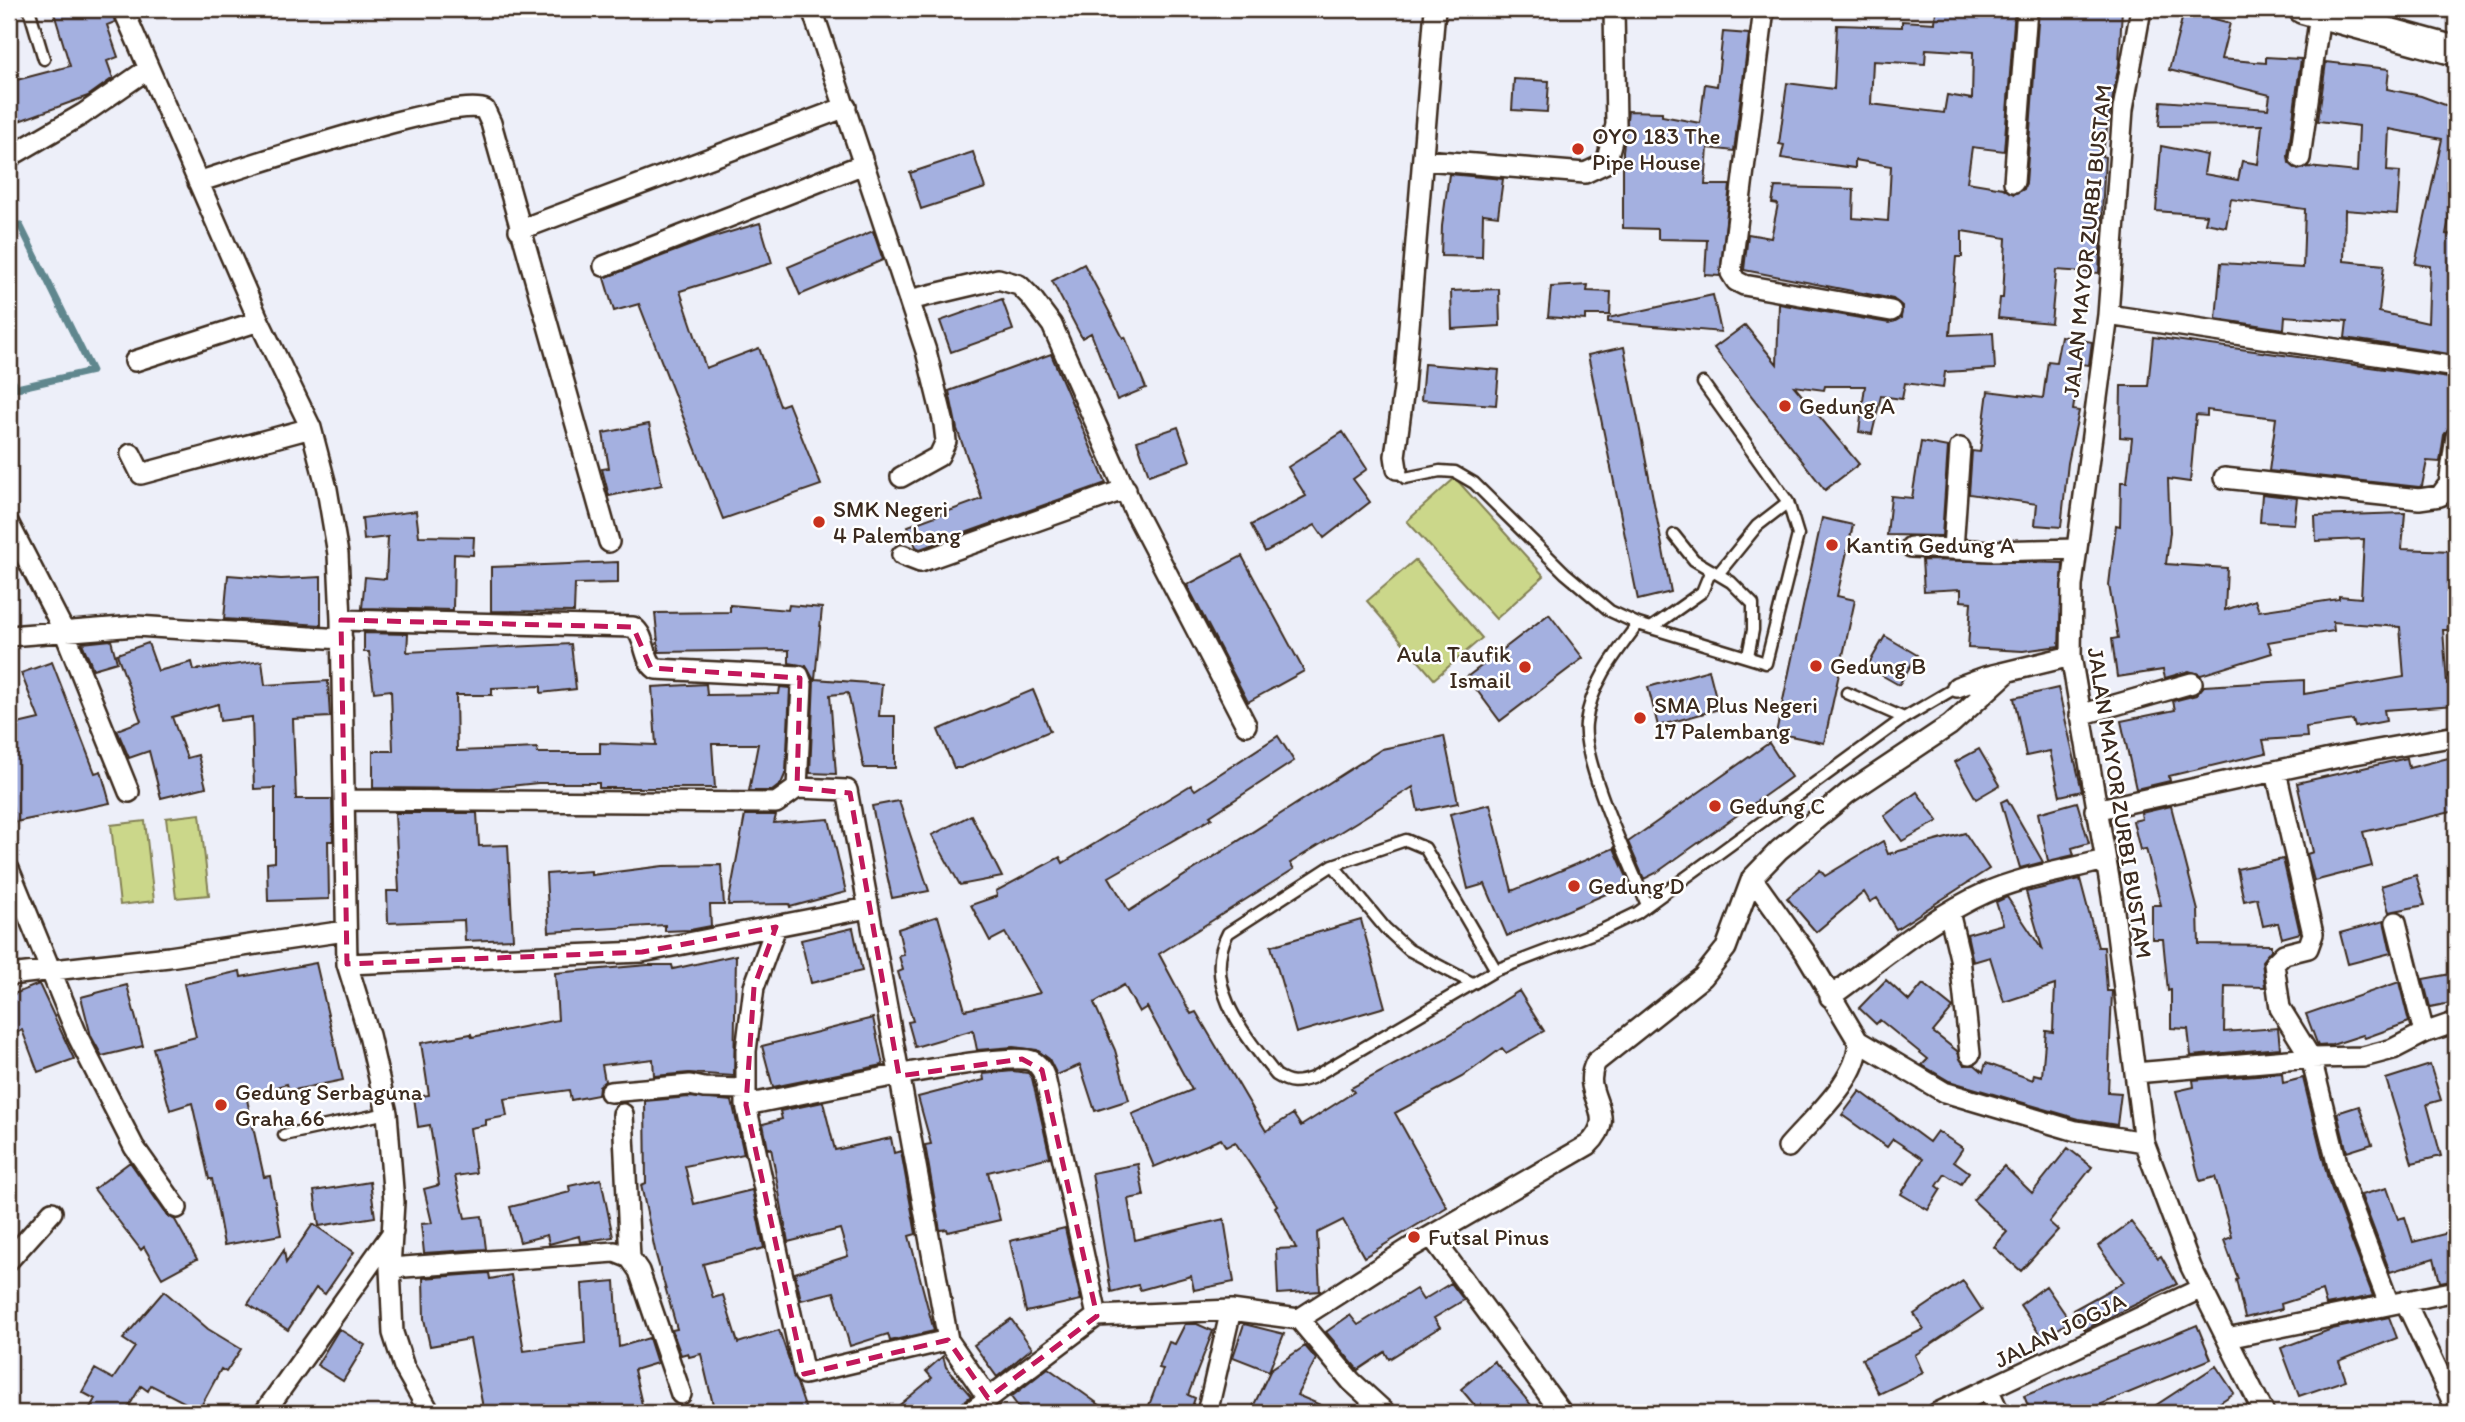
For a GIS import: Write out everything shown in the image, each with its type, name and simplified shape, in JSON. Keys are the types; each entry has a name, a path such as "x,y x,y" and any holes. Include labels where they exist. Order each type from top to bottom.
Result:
{"street":[{"path":"123,9 259,321 311,428 327,489 338,554 342,630 347,964 369,1035 387,1113 393,1232 390,1268 393,1333 404,1367 430,1413"},
{"path":"812,9 937,390 946,441 939,456 901,477"},
{"path":"1397,469 1396,441 1425,160 1435,9"},
{"path":"1425,160 1586,173 1606,163 1616,125 1614,9"},
{"path":"1764,9 1731,273 1735,281 1744,285 1891,312"},
{"path":"2014,182 2027,9"},
{"name":"JALAN MAYOR ZURBI BUSTAM","path":"2141,9 2123,109 2108,315 2077,549 2071,656 2136,1073 2144,1142 2191,1267 2264,1413"},
{"path":"2301,158 2312,11 2456,51"},
{"path":"9,157 83,114 148,69"},
{"path":"198,182 317,144 401,121 480,107 487,112 609,542"},
{"path":"519,230 846,107"},
{"path":"604,266 864,164"},
{"path":"909,300 998,279 1019,285 1052,325 1134,510 1246,725"},
{"path":"2108,315 2456,366"},
{"path":"135,361 259,321"},
{"path":"131,454 141,474 311,428"},
{"path":"2224,478 2419,499 2440,496 2453,485 2456,438"},
{"path":"1952,549 1960,448"},
{"path":"902,555 920,562 1126,489"},
{"path":"9,524 64,631 129,792"},
{"path":"1911,547 2077,549"},
{"path":"9,636 136,626 342,630 633,627 639,631 649,662 656,668 799,676 802,684 797,788"},
{"path":"1957,687 1984,677 2071,656"},
{"path":"969,1413 1097,1316 1231,1310 1299,1319 1588,1145 1599,1135 1604,1121 1590,1084 1591,1071 1596,1062 1718,962 1726,948 1752,878 1779,850 1847,793 1950,725 2007,673"},
{"path":"2080,715 2192,683"},
{"path":"2095,810 2456,736"},
{"path":"2276,772 2313,934 2313,943 2308,948 2284,954 2274,964 2274,985 2280,1008 2311,1058 2340,1175 2397,1302 2456,1409"},
{"path":"346,800 776,803 797,788 843,789 850,793 948,1340 988,1398"},
{"path":"1829,997 1949,912 1986,892 2104,860"},
{"path":"9,869 78,1037 134,1147 177,1208"},
{"path":"1752,878 1804,953 1858,1041 1944,1092 2076,1131 2144,1142"},
{"path":"347,964 642,952 869,908"},
{"path":"1949,912 1962,968 1970,1054"},
{"path":"2396,922 2424,1033"},
{"path":"776,927 754,987 746,1051 746,1097 804,1374 948,1340"},
{"path":"9,975 345,930"},
{"path":"2136,1073 2311,1058 2363,1058 2393,1049 2424,1033 2456,1023"},
{"path":"1788,1147 1849,1075 1859,1054 1858,1041"},
{"path":"610,1092 690,1085 746,1097 1022,1059 1034,1062 1042,1070 1097,1316"},
{"path":"623,1115 630,1258 639,1271 681,1394"},
{"path":"9,1260 52,1212"},
{"path":"264,1413 393,1232"},
{"path":"1432,1237 1562,1413"},
{"path":"390,1268 615,1252 630,1258"},
{"name":"JALAN JOGJA","path":"1937,1413 1989,1391 2202,1288"},
{"path":"2227,1338 2456,1291"},
{"path":"1207,1413 1231,1310"},
{"path":"1299,1319 1351,1381 1386,1413"},
{"path":"1989,1391 1999,1413"}],"lane":[{"path":"29,9 44,59"},
{"path":"1397,469 1405,478 1440,471 1455,472 1474,483 1565,573 1610,611 1638,624 1766,663 1791,572 1798,535 1788,502 1703,383"},
{"path":"1651,628 1702,592 1715,572 1756,526 1788,502"},
{"path":"1674,535 1694,560 1731,582 1753,604 1753,629 1748,656"},
{"path":"1638,624 1598,683 1586,724 1593,771 1647,905"},
{"path":"1496,970 1425,848 1415,841 1391,843 1332,865 1228,933 1221,946 1218,974 1223,996 1276,1076 1287,1082 1297,1083 1312,1078 1496,970 1602,930 1647,905 1904,718 1957,687"},
{"path":"1847,692 1904,718"},
{"path":"1332,865 1385,928 1409,950 1472,983"},
{"path":"284,1135 387,1113"}],"highlighted area":[{"path":"341,620 633,627 651,668 800,678 797,788 850,793 899,1076 1022,1059 1042,1070 1097,1316 988,1398 948,1340 804,1374 746,1105 754,987 776,927 642,952 347,964"}],"green space":[{"path":"1455,478 1544,576 1496,619 1407,521"},
{"path":"1415,560 1482,638 1434,679 1367,601"},
{"path":"200,814 209,895 176,898 166,818"},
{"path":"145,821 154,901 120,905 111,825"}],"building":[{"path":"67,9 111,9 115,22 107,25 118,57 107,61 113,78 88,96 19,121 18,117 9,120 9,82 70,66 54,13"},
{"path":"1936,9 2015,9 2004,151 1972,147 1967,182 2003,188 2014,194 2024,189 2026,183 2039,9 2122,9 2119,64 2102,156 2105,157 2099,273 2056,270 2051,323 1998,318 2000,298 2003,298 2006,238 1962,231 1962,257 1956,257 1950,335 1993,333 1995,369 1945,372 1943,388 1905,383 1902,399 1881,396 1872,434 1859,432 1865,386 1825,386 1824,390 1794,386 1859,464 1825,490 1714,348 1745,325 1777,364 1779,304 1889,323 1901,318 1902,306 1893,299 1744,270 1748,234 1771,238 1778,204 1772,203 1775,187 1854,189 1853,218 1888,221 1891,166 1855,160 1855,168 1781,158 1784,145 1779,144 1787,83 1834,89 1837,25 1902,27 1902,21 1935,23","holes":["1926,49 1973,52 1972,99 1947,95 1944,113 1871,104 1873,61 1925,64"]},
{"path":"2184,11 2230,23 2221,59 2266,63 2266,57 2301,59 2288,156 2289,163 2298,170 2308,167 2357,172 2359,126 2318,121 2326,62 2389,69 2387,89 2421,96 2456,109 2456,185 2446,234 2456,235 2456,355 2345,338 2347,321 2285,316 2284,329 2216,319 2221,263 2303,268 2305,209 2231,199 2226,227 2205,223 2207,215 2156,211 2161,146 2207,155 2204,174 2238,180 2242,161 2258,164 2262,125 2159,126 2161,101 2268,109 2270,95 2169,70","holes":["2389,129 2442,139 2415,264 2430,266 2428,323 2379,312 2384,265 2344,261 2345,210 2397,214 2400,172 2387,171"]},
{"path":"1723,32 1749,34 1734,151 1708,148 1705,185 1730,185 1720,276 1705,275 1707,240 1658,239 1658,229 1623,228 1623,151 1628,111 1662,112 1662,116 1700,123 1705,84 1717,86"},
{"path":"1514,79 1549,81 1547,112 1512,110"},
{"path":"973,152 985,188 921,209 910,173"},
{"path":"1449,174 1503,179 1498,216 1483,214 1482,257 1441,256"},
{"path":"760,223 772,263 680,291 706,368 759,348 780,406 788,403 821,485 723,519 639,304 614,311 604,278 707,239"},
{"path":"873,231 883,260 800,295 788,267"},
{"path":"1084,264 1123,338 1125,337 1146,388 1117,400 1091,333 1082,338 1052,281"},
{"path":"1588,285 1587,291 1611,292 1610,315 1585,315 1585,320 1548,317 1551,287"},
{"path":"1499,289 1500,326 1452,329 1451,291"},
{"path":"1713,295 1721,332 1608,322 1608,318"},
{"path":"1002,299 1013,330 951,352 940,321"},
{"path":"2061,336 2092,342 2089,365 2080,364 2073,410 2079,411 2068,463 2061,527 2035,525 2037,504 1969,494 1972,451 1980,452 1988,391 2043,398 2048,361 2056,362"},
{"path":"2153,337 2456,379 2450,427 2444,435 2440,462 2427,461 2422,486 2419,487 2269,471 2276,418 2207,410 2207,416 2196,415 2190,482 2168,479 2170,532 2166,564 2227,568 2225,610 2255,600 2259,611 2339,599 2339,596 2361,598 2364,539 2316,541 2315,516 2405,513 2402,549 2452,551 2448,630 2443,630 2447,684 2456,683 2456,705 2384,710 2386,721 2355,727 2353,720 2306,727 2307,737 2263,740 2266,753 2169,776 2170,781 2136,789 2121,721 2175,710 2173,701 2196,695 2204,686 2304,680 2304,694 2404,677 2400,627 2333,622 2334,631 2268,642 2272,653 2201,675 2189,671 2165,678 2163,670 2117,677 2112,639 2118,638 2109,585 2116,525 2120,526 2121,482 2127,482 2132,438 2120,437 2121,386 2148,386"},
{"path":"1624,347 1671,592 1638,600 1588,355"},
{"path":"1051,354 1106,483 920,549 916,547 908,526 982,499 957,429 949,391"},
{"path":"1424,364 1499,370 1496,405 1421,400"},
{"path":"649,424 662,485 609,496 602,469 609,468 603,433"},
{"path":"1178,427 1190,461 1149,475 1137,441"},
{"path":"1343,432 1367,469 1353,479 1370,502 1324,538 1315,525 1265,552 1251,525 1306,496 1288,467"},
{"path":"1921,442 1948,447 1942,536 1887,535 1891,496 1912,498"},
{"path":"2262,494 2297,498 2294,524 2260,522"},
{"path":"416,511 419,536 474,537 473,555 454,554 453,610 362,608 365,577 386,579 388,537 364,540 362,518"},
{"name":"Gedung B","path":"1822,518 1853,525 1837,596 1855,600 1824,743 1776,733"},
{"path":"1242,556 1304,671 1248,702 1187,585"},
{"path":"1922,560 2063,563 2059,646 2023,651 1968,648 1971,602 1961,601 1961,589 1924,591"},
{"path":"618,562 618,583 575,584 574,612 491,611 491,567"},
{"path":"228,575 281,579 321,577 321,625 224,619"},
{"path":"730,605 788,610 789,605 822,608 815,679 882,684 879,716 895,716 895,768 864,768 848,693 830,695 836,774 810,773 814,680 806,666 789,663 789,650 659,652 655,613 730,612"},
{"name":"Aula Taufik Ismail","path":"1549,614 1583,658 1500,721 1467,677"},
{"path":"364,633 408,634 407,652 571,644 576,689 541,693 541,686 492,688 492,695 456,695 457,751 537,748 538,753 600,753 600,743 656,745 652,687 706,684 707,695 779,694 780,687 790,688 786,772 781,784 772,791 749,791 758,744 712,744 715,788 599,788 599,783 538,783 481,789 373,788 373,751 393,751 391,690 374,692 369,652 364,652"},
{"path":"1885,636 1917,655 1899,685 1867,667"},
{"path":"111,640 117,662 93,669 82,643"},
{"path":"148,643 158,671 192,662 194,670 262,661 265,685 328,681 330,717 293,719 296,799 332,799 333,841 328,841 329,899 268,901 267,863 275,862 275,788 254,789 252,717 220,721 218,704 172,717 187,758 198,755 206,787 161,798 149,751 129,758 117,730 141,721 117,654"},
{"path":"52,662 95,773 101,771 110,803 15,822 9,786 9,726 39,719 21,673"},
{"path":"1709,670 1719,709 1658,726 1648,687"},
{"path":"2058,688 2082,791 2060,796 2050,751 2026,756 2014,698"},
{"path":"1033,690 1050,731 961,768 954,768 938,730"},
{"path":"1278,736 1294,761 1210,816 1212,818 1109,877 1129,911 1382,749 1444,736 1458,803 1418,811 1413,787 1290,863 1294,869 1159,954 1191,1014 1196,1012 1266,1131 1293,1114 1301,1126 1354,1092 1351,1088 1444,1038 1519,991 1544,1031 1506,1053 1502,1048 1462,1077 1395,1113 1447,1207 1364,1257 1343,1220 1317,1233 1320,1291 1278,1294 1276,1249 1296,1248 1275,1207 1277,1205 1235,1142 1226,1147 1221,1139 1154,1167 1132,1114 1192,1090 1147,1007 1139,1012 1124,985 1094,1003 1115,1050 1129,1100 1095,1111 1080,1065 1057,1075 1049,1059 1037,1050 1013,1047 977,1050 973,1030 915,1047 908,1022 913,1021 898,972 903,970 899,956 904,955 898,929 938,916 965,1010 1040,993 1005,933 990,941 971,905 997,896 996,891 1060,857 1063,863 1191,785 1195,790"},
{"name":"Gedung C","path":"1769,743 1791,777 1644,879 1628,842"},
{"path":"1979,749 2000,785 1976,799 1955,762"},
{"path":"2456,756 2456,811 2363,832 2372,866 2314,881 2307,854 2313,852 2297,783 2407,758 2409,768"},
{"path":"1917,792 1938,821 1902,841 1884,816"},
{"path":"2007,799 2043,862 2020,868 2001,802"},
{"path":"899,801 929,891 892,898 872,806"},
{"path":"2077,802 2089,843 2072,848 2074,855 2048,861 2038,813"},
{"path":"1490,804 1512,891 1614,848 1630,884 1507,936 1485,884 1468,889 1450,814"},
{"path":"2171,806 2198,911 2199,944 2271,945 2271,950 2262,961 2265,987 2225,986 2224,1032 2278,1028 2280,1048 2191,1056 2188,1029 2171,1028 2171,990 2168,991 2163,939 2152,939 2152,905 2161,905 2146,849 2140,850 2133,821 2142,819 2141,813"},
{"path":"395,813 477,813 479,846 508,845 513,939 465,941 464,920 388,923 387,891 399,891"},
{"path":"745,815 776,815 774,823 829,819 846,892 790,907 789,904 728,905"},
{"path":"971,815 1002,877 960,885 932,835"},
{"path":"1965,833 1989,869 1896,929 1877,898 1870,902 1864,892 1816,932 1787,898 1820,870 1825,876 1883,841 1888,854"},
{"path":"2283,859 2300,933 2282,938 2278,923 2263,926 2257,898 2244,901 2237,869"},
{"path":"721,865 724,905 710,905 711,926 665,931 665,925 549,932 546,874 591,871 591,875 663,866"},
{"path":"2416,875 2425,905 2389,912 2381,886"},
{"path":"2080,879 2098,947 2104,947 2107,991 2112,991 2108,1092 2121,1093 2117,1125 2079,1119 1949,1081 1922,1065 1928,1059 1880,1020 1876,1024 1859,1008 1886,980 1909,1001 1923,984 1953,1008 1933,1032 1957,1051 1964,1065 1975,1065 1983,1072 1986,1063 2033,1080 2034,1074 2042,1076 2046,1031 2053,1032 2055,985 2004,1002 1990,957 1973,962 1967,934 2003,924 1996,902 2007,897 2043,951 2026,892"},
{"path":"1361,920 1385,1007 1296,1033 1271,946"},
{"path":"2384,921 2391,953 2348,964 2340,933"},
{"path":"853,928 862,971 811,983 801,940"},
{"path":"736,955 734,1076 689,1073 654,1076 653,1059 602,1065 605,1081 599,1086 598,1095 571,1100 569,1090 504,1099 507,1116 486,1120 486,1125 470,1128 476,1173 455,1176 465,1218 482,1216 486,1249 424,1253 421,1224 432,1223 424,1189 439,1185 430,1125 418,1127 414,1097 429,1095 421,1043 471,1034 472,1037 558,1020 555,973 648,965 672,965 673,969"},
{"path":"316,963 343,1080 289,1091 287,1084 246,1095 264,1177 270,1176 281,1235 224,1245 212,1179 209,1179 192,1103 170,1110 153,1048 196,1037 184,984 240,971 241,977"},
{"path":"2456,973 2456,1002 2430,1007 2423,979"},
{"path":"2399,982 2409,1022 2365,1038 2363,1035 2332,1045 2318,1046 2306,1014"},
{"path":"39,984 74,1059 38,1072 22,1030 9,1036 9,996"},
{"path":"127,985 143,1046 102,1056 91,1036 81,997"},
{"path":"873,1018 883,1065 773,1087 762,1046"},
{"path":"2430,1065 2441,1100 2427,1104 2441,1156 2412,1163 2386,1079"},
{"path":"1013,1071 1028,1073 1032,1078 1050,1157 988,1172 1000,1220 948,1232 947,1229 940,1230 925,1145 931,1144 918,1097 984,1080 983,1074"},
{"path":"2282,1073 2283,1083 2303,1078 2328,1179 2373,1296 2326,1305 2322,1291 2281,1304 2282,1309 2245,1318 2236,1280 2238,1279 2224,1240 2232,1237 2215,1177 2200,1181 2176,1091 2194,1087 2193,1080"},
{"path":"1860,1091 1929,1142 1937,1131 1963,1148 1954,1161 1969,1172 1961,1184 1945,1174 1937,1186 1941,1189 1928,1210 1901,1194 1923,1159 1893,1139 1887,1147 1842,1115"},
{"path":"689,1097 732,1101 744,1154 685,1166 694,1204 752,1190 764,1248 703,1264 713,1298 723,1295 738,1343 779,1330 807,1413 715,1413 701,1354 689,1357 688,1353 681,1355 672,1330 677,1329 656,1255 641,1185 646,1183 645,1101"},
{"path":"823,1102 835,1150 891,1138 894,1153 901,1151 916,1234 909,1236 934,1331 890,1341 888,1334 850,1346 834,1292 801,1300 795,1273 848,1256 840,1229 788,1242 771,1148 768,1149 763,1124 782,1119 780,1111"},
{"path":"2359,1106 2372,1144 2347,1152 2337,1113"},
{"path":"2068,1148 2092,1167 2049,1222 2058,1230 2021,1271 1994,1247 2007,1232 1973,1200 2004,1166 2032,1193"},
{"path":"130,1162 167,1215 175,1220 197,1259 162,1278 144,1247 141,1250 94,1189"},
{"path":"1138,1164 1144,1196 1128,1199 1135,1240 1224,1219 1234,1282 1194,1290 1191,1276 1140,1290 1138,1285 1111,1292 1092,1173"},
{"path":"601,1179 613,1237 580,1242 579,1236 549,1244 547,1235 520,1242 510,1207 570,1192 569,1186"},
{"path":"370,1182 375,1217 319,1226 314,1191"},
{"path":"2387,1188 2398,1219 2405,1217 2413,1242 2456,1231 2456,1279 2440,1282 2434,1258 2390,1272 2361,1195"},
{"path":"2131,1222 2158,1258 2161,1256 2177,1284 2084,1330 2073,1310 2124,1282 2098,1246"},
{"path":"313,1224 354,1252 325,1294 316,1288 288,1330 248,1304 284,1250 286,1263"},
{"path":"1065,1228 1081,1300 1026,1312 1010,1241"},
{"path":"489,1273 490,1279 511,1275 524,1351 585,1343 582,1284 615,1281 619,1347 649,1338 657,1363 634,1370 644,1413 484,1413 470,1339 430,1346 424,1319 423,1278"},
{"path":"1963,1281 1982,1310 1915,1355 1923,1373 1879,1394 1862,1359 1924,1329 1914,1314"},
{"path":"1451,1283 1464,1300 1434,1318 1440,1327 1389,1359 1385,1352 1358,1370 1326,1332 1350,1315 1358,1325 1416,1289 1423,1300"},
{"path":"2046,1286 2070,1321 2043,1339 2020,1305"},
{"path":"164,1291 208,1329 241,1349 226,1372 221,1369 199,1410 151,1385 148,1391 141,1386 125,1413 87,1413 95,1399 82,1392 95,1369 113,1379 135,1347 123,1339"},
{"path":"2389,1317 2397,1338 2339,1361 2346,1380 2299,1396 2281,1348 2332,1329"},
{"path":"1011,1319 1032,1348 997,1377 974,1345"},
{"path":"1185,1324 1197,1324 1213,1331 1188,1395 1195,1398 1190,1413 1146,1413 1163,1369 1159,1368 1169,1342 1175,1344"},
{"path":"1244,1324 1284,1334 1269,1371 1233,1357"},
{"path":"2197,1325 2211,1359 2080,1413 2031,1413 2024,1396"},
{"path":"339,1329 365,1345 343,1381 317,1365"},
{"path":"1305,1346 1316,1359 1297,1395 1339,1413 1250,1413 1271,1369"},
{"path":"943,1356 946,1367 971,1396 961,1404 957,1413 890,1413 932,1378 926,1371"},
{"path":"1494,1361 1538,1413 1481,1413 1461,1389"},
{"path":"2216,1366 2234,1393 2204,1413 2144,1413"},
{"path":"1048,1368 1111,1413 1023,1413 1011,1397"}],"waterway":[{"path":"9,376 17,388 92,371 20,225"}],"place":[{"name":"OYO 183 The Pipe House","path":"1578,149"},
{"name":"Gedung A","path":"1785,406"},
{"name":"SMK Negeri 4 Palembang","path":"819,522"},
{"name":"Kantin Gedung A","path":"1832,545"},
{"name":"Gedung B","path":"1816,666"},
{"name":"Aula Taufik Ismail","path":"1525,667"},
{"name":"SMA Plus Negeri 17 Palembang","path":"1640,718"},
{"name":"Gedung C","path":"1715,806"},
{"name":"Gedung D","path":"1574,886"},
{"name":"Gedung Serbaguna Graha 66","path":"221,1105"},
{"name":"Futsal Pinus","path":"1414,1237"}]}
